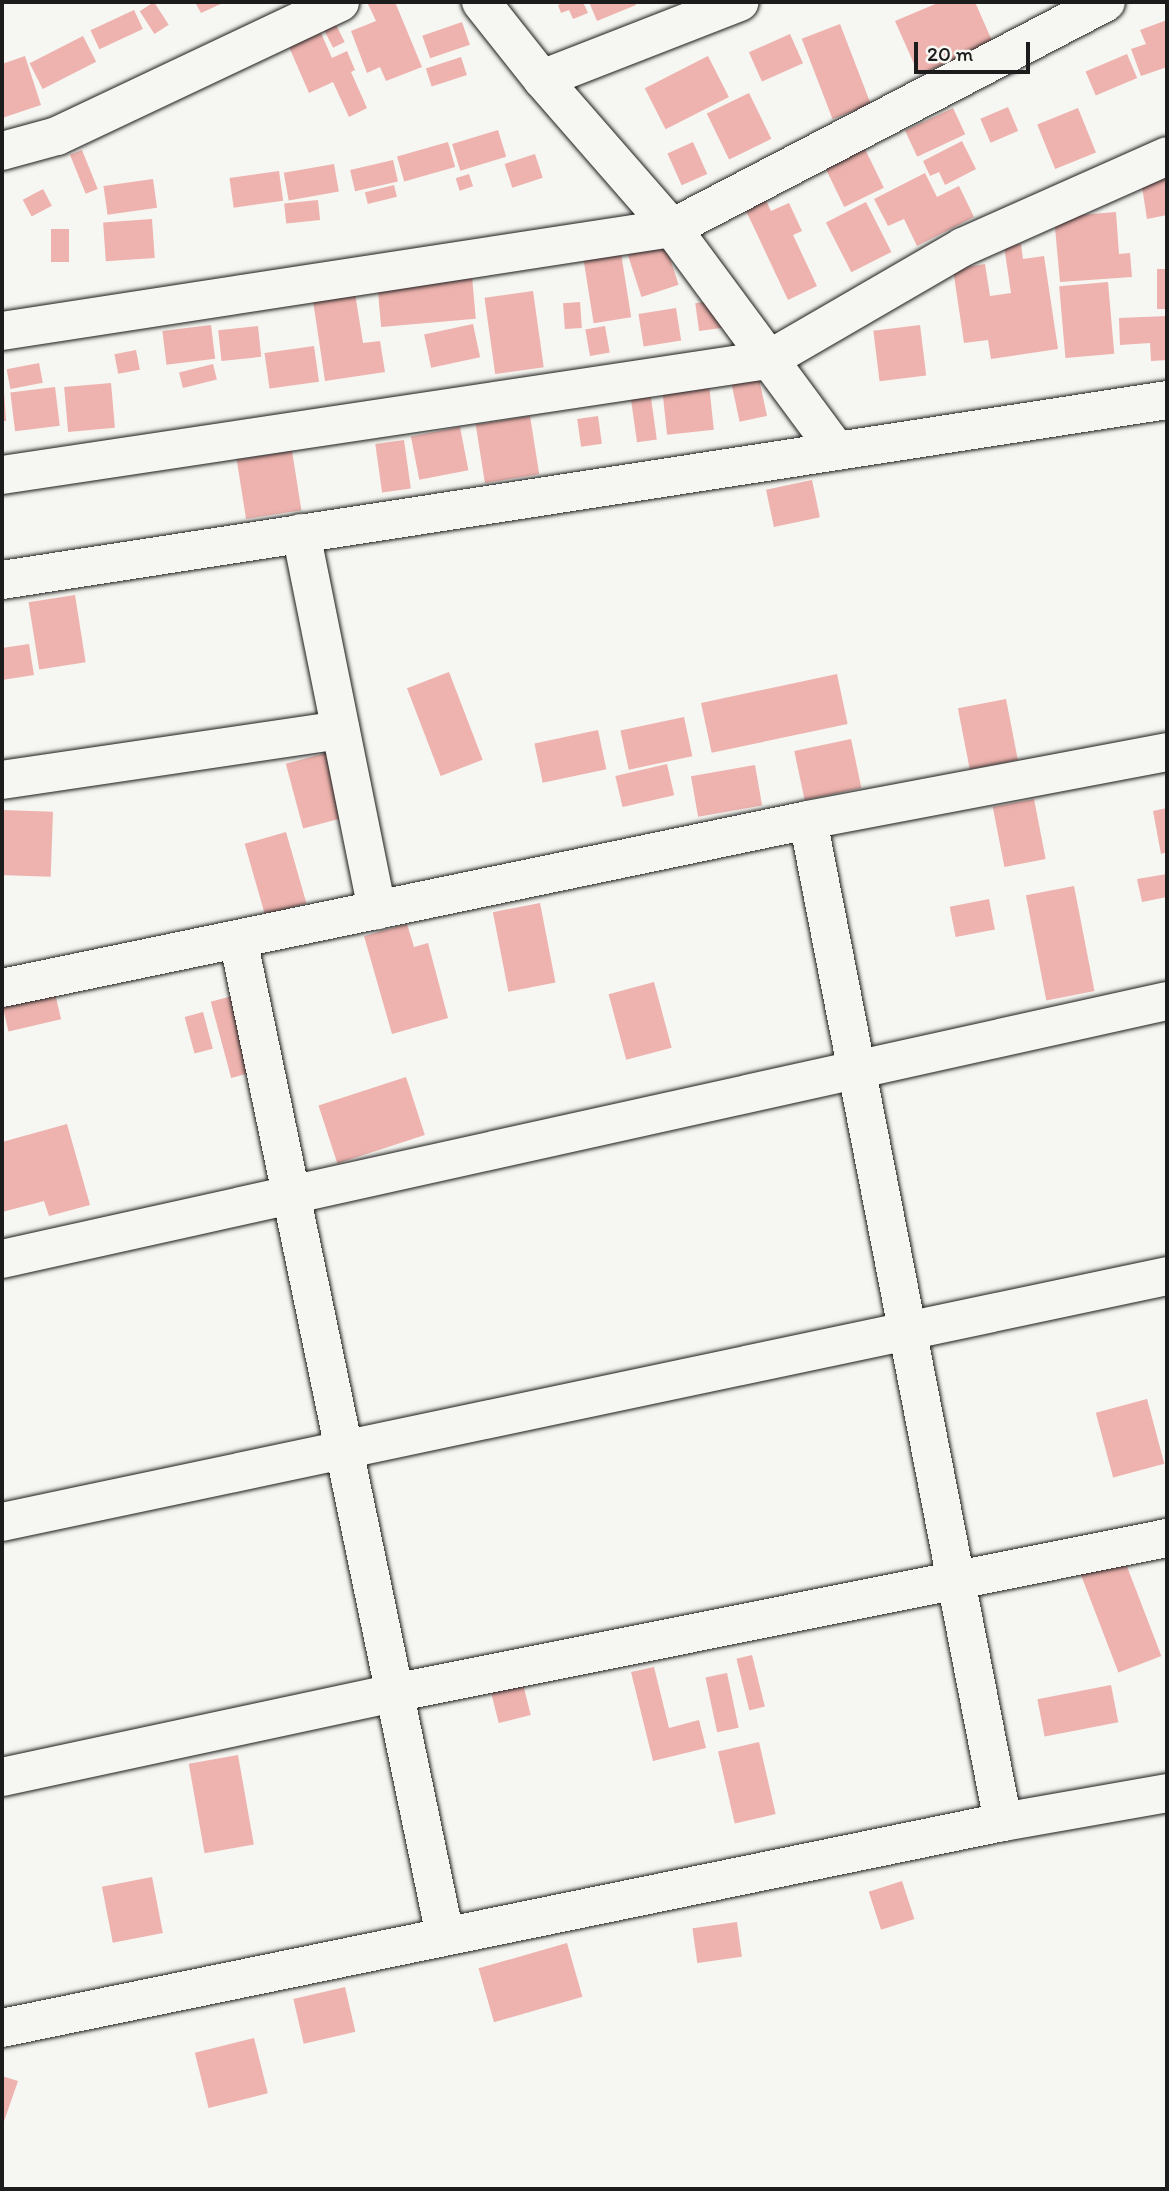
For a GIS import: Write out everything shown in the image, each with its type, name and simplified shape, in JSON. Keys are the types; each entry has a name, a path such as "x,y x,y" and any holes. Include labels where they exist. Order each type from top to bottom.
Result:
{"street":[{"path":"2,151 57,135 340,2"},
{"path":"481,2 542,79 671,228 837,451"},
{"path":"542,79 739,2"},
{"path":"2,331 671,228 1106,2"},
{"path":"2,475 768,360 963,247 1167,156"},
{"path":"2,580 1167,400"},
{"path":"301,533 377,910"},
{"path":"2,780 340,730"},
{"path":"2,988 808,820 1167,752"},
{"path":"808,820 1003,1822"},
{"path":"238,939 445,1936"},
{"path":"2,1259 1167,1001"},
{"path":"2,1522 1167,1276"},
{"path":"2,1777 394,1693 1167,1538"},
{"path":"2,2028 1003,1822 1167,1793"}],"building":[{"path":"154,2 169,25 154,34 140,11"},
{"path":"195,2 225,2 201,13"},
{"path":"395,2 422,67 386,81 380,67 367,73 351,31 376,21 368,4"},
{"path":"583,2 588,13 573,19 569,10 561,13 558,5"},
{"path":"589,2 635,2 636,5 597,21"},
{"path":"940,2 975,2 993,43 919,75 895,21"},
{"path":"134,10 143,29 99,49 90,30"},
{"path":"332,17 345,42 333,48 320,23"},
{"path":"1167,20 1167,67 1141,76 1131,49 1146,44 1140,30"},
{"path":"462,22 470,45 430,58 422,36"},
{"path":"840,24 871,104 833,119 802,39"},
{"path":"321,33 332,58 347,51 355,70 351,72 367,108 349,117 333,82 309,93 289,47"},
{"path":"790,34 803,63 762,82 749,52"},
{"path":"83,36 96,62 43,89 30,63"},
{"path":"1127,54 1137,78 1096,96 1086,72"},
{"path":"25,56 41,105 2,118 2,64"},
{"path":"708,56 729,97 666,129 645,88"},
{"path":"461,57 467,75 432,87 426,68"},
{"path":"749,93 771,139 729,159 707,114"},
{"path":"1008,107 1018,131 991,143 980,119"},
{"path":"953,108 965,134 917,157 905,130"},
{"path":"1078,108 1096,153 1055,169 1037,124"},
{"path":"498,130 506,157 460,171 452,144"},
{"path":"962,141 976,169 945,185 939,172 930,176 923,161"},
{"path":"448,142 455,167 404,182 397,157"},
{"path":"693,142 707,174 682,185 667,153"},
{"path":"865,149 884,188 844,207 825,168"},
{"path":"82,150 98,189 86,194 70,155"},
{"path":"535,154 543,178 512,188 505,164"},
{"path":"393,160 398,181 355,191 350,170"},
{"path":"334,164 339,192 289,200 284,173"},
{"path":"279,171 283,201 234,208 229,178"},
{"path":"925,173 937,197 959,186 974,217 917,246 904,219 888,226 874,199"},
{"path":"469,174 473,186 460,191 456,178"},
{"path":"1167,176 1167,215 1147,219 1141,180"},
{"path":"153,179 157,208 108,215 103,186"},
{"path":"394,185 397,197 368,204 365,192"},
{"path":"759,186 771,211 789,203 802,231 793,235 817,286 788,300 739,196"},
{"path":"43,189 52,206 32,217 23,200"},
{"path":"318,200 320,220 286,223 284,204"},
{"path":"866,202 891,252 851,272 826,222"},
{"path":"1116,212 1119,254 1130,253 1132,277 1060,282 1054,217"},
{"path":"152,219 155,258 106,261 103,222"},
{"path":"51,229 69,229 69,262 51,262"},
{"path":"665,243 679,285 642,297 628,255"},
{"path":"1021,244 1023,259 1044,256 1058,349 991,359 988,340 964,343 953,269 985,264 990,296 1011,293 1004,246"},
{"path":"621,253 631,317 594,323 583,259"},
{"path":"1157,269 1167,269 1167,309 1157,309"},
{"path":"472,276 476,319 381,327 377,284"},
{"path":"1108,282 1114,354 1065,358 1059,286"},
{"path":"354,287 363,343 380,341 385,372 325,381 312,294"},
{"path":"533,291 544,367 495,374 484,298"},
{"path":"719,300 723,328 699,331 695,303"},
{"path":"580,302 582,328 565,329 563,303"},
{"path":"676,308 681,341 644,347 638,314"},
{"path":"1167,316 1167,360 1151,361 1150,343 1120,345 1119,318"},
{"path":"473,324 480,357 431,368 424,334"},
{"path":"211,325 215,359 167,365 162,331"},
{"path":"920,325 926,376 880,381 873,331"},
{"path":"258,326 261,357 221,361 218,330"},
{"path":"605,326 610,353 590,356 585,329"},
{"path":"314,346 319,382 269,389 264,353"},
{"path":"136,350 140,370 118,374 114,354"},
{"path":"39,363 43,383 10,389 7,369"},
{"path":"213,364 217,380 183,388 179,372"},
{"path":"757,369 767,416 740,422 730,375"},
{"path":"111,383 115,428 68,432 64,387"},
{"path":"709,384 714,430 667,435 662,389"},
{"path":"55,387 60,426 15,431 10,392"},
{"path":"650,391 657,440 637,442 630,394"},
{"path":"4,392 6,421 2,421"},
{"path":"530,416 539,474 485,483 476,425"},
{"path":"598,416 602,444 581,447 577,419"},
{"path":"460,427 468,470 419,480 411,437"},
{"path":"404,440 411,489 382,493 375,444"},
{"path":"292,451 301,510 246,519 237,460"},
{"path":"812,480 820,517 774,527 766,490"},
{"path":"75,595 86,662 39,670 29,602"},
{"path":"29,644 34,675 2,680 2,648"},
{"path":"449,672 483,760 441,776 407,688"},
{"path":"837,674 848,724 712,753 701,703"},
{"path":"1006,699 1018,760 970,769 958,708"},
{"path":"684,717 692,756 629,770 620,731"},
{"path":"598,730 606,769 543,783 534,744"},
{"path":"851,739 861,788 805,800 794,751"},
{"path":"337,750 354,815 303,828 286,764"},
{"path":"667,764 674,795 623,807 615,776"},
{"path":"755,765 762,805 698,817 691,776"},
{"path":"1034,799 1046,859 1004,867 993,807"},
{"path":"1167,808 1167,852 1161,854 1153,811"},
{"path":"2,810 53,812 51,877 2,875"},
{"path":"286,832 306,903 265,915 245,844"},
{"path":"1167,874 1167,897 1142,902 1137,879"},
{"path":"1074,886 1094,991 1046,1000 1026,895"},
{"path":"989,899 995,929 956,937 950,907"},
{"path":"540,903 555,983 508,992 493,912"},
{"path":"407,924 414,947 428,943 448,1018 392,1034 364,936"},
{"path":"654,982 672,1048 626,1060 609,994"},
{"path":"55,993 61,1019 8,1031 2,1005"},
{"path":"232,996 252,1072 231,1078 211,1002"},
{"path":"203,1012 213,1049 194,1054 185,1017"},
{"path":"406,1077 425,1135 337,1163 319,1105"},
{"path":"67,1124 90,1205 49,1216 44,1201 2,1212 2,1142"},
{"path":"1147,1399 1164,1464 1113,1477 1096,1413"},
{"path":"1123,1556 1161,1656 1118,1672 1080,1572"},
{"path":"752,1655 765,1706 749,1710 736,1659"},
{"path":"654,1667 669,1728 699,1720 706,1748 653,1761 631,1672"},
{"path":"727,1673 739,1728 717,1732 705,1678"},
{"path":"523,1684 531,1715 499,1723 491,1692"},
{"path":"1111,1685 1118,1722 1045,1737 1037,1699"},
{"path":"759,1742 776,1814 735,1824 718,1751"},
{"path":"238,1755 254,1845 205,1853 189,1764"},
{"path":"152,1877 163,1933 113,1943 102,1887"},
{"path":"902,1881 914,1919 881,1930 869,1892"},
{"path":"737,1922 742,1957 697,1963 692,1928"},
{"path":"567,1943 582,1997 494,2022 479,1968"},
{"path":"345,1987 355,2032 304,2044 293,1999"},
{"path":"254,2038 268,2093 209,2108 195,2053"},
{"path":"2,2076 18,2081 2,2127"}]}
